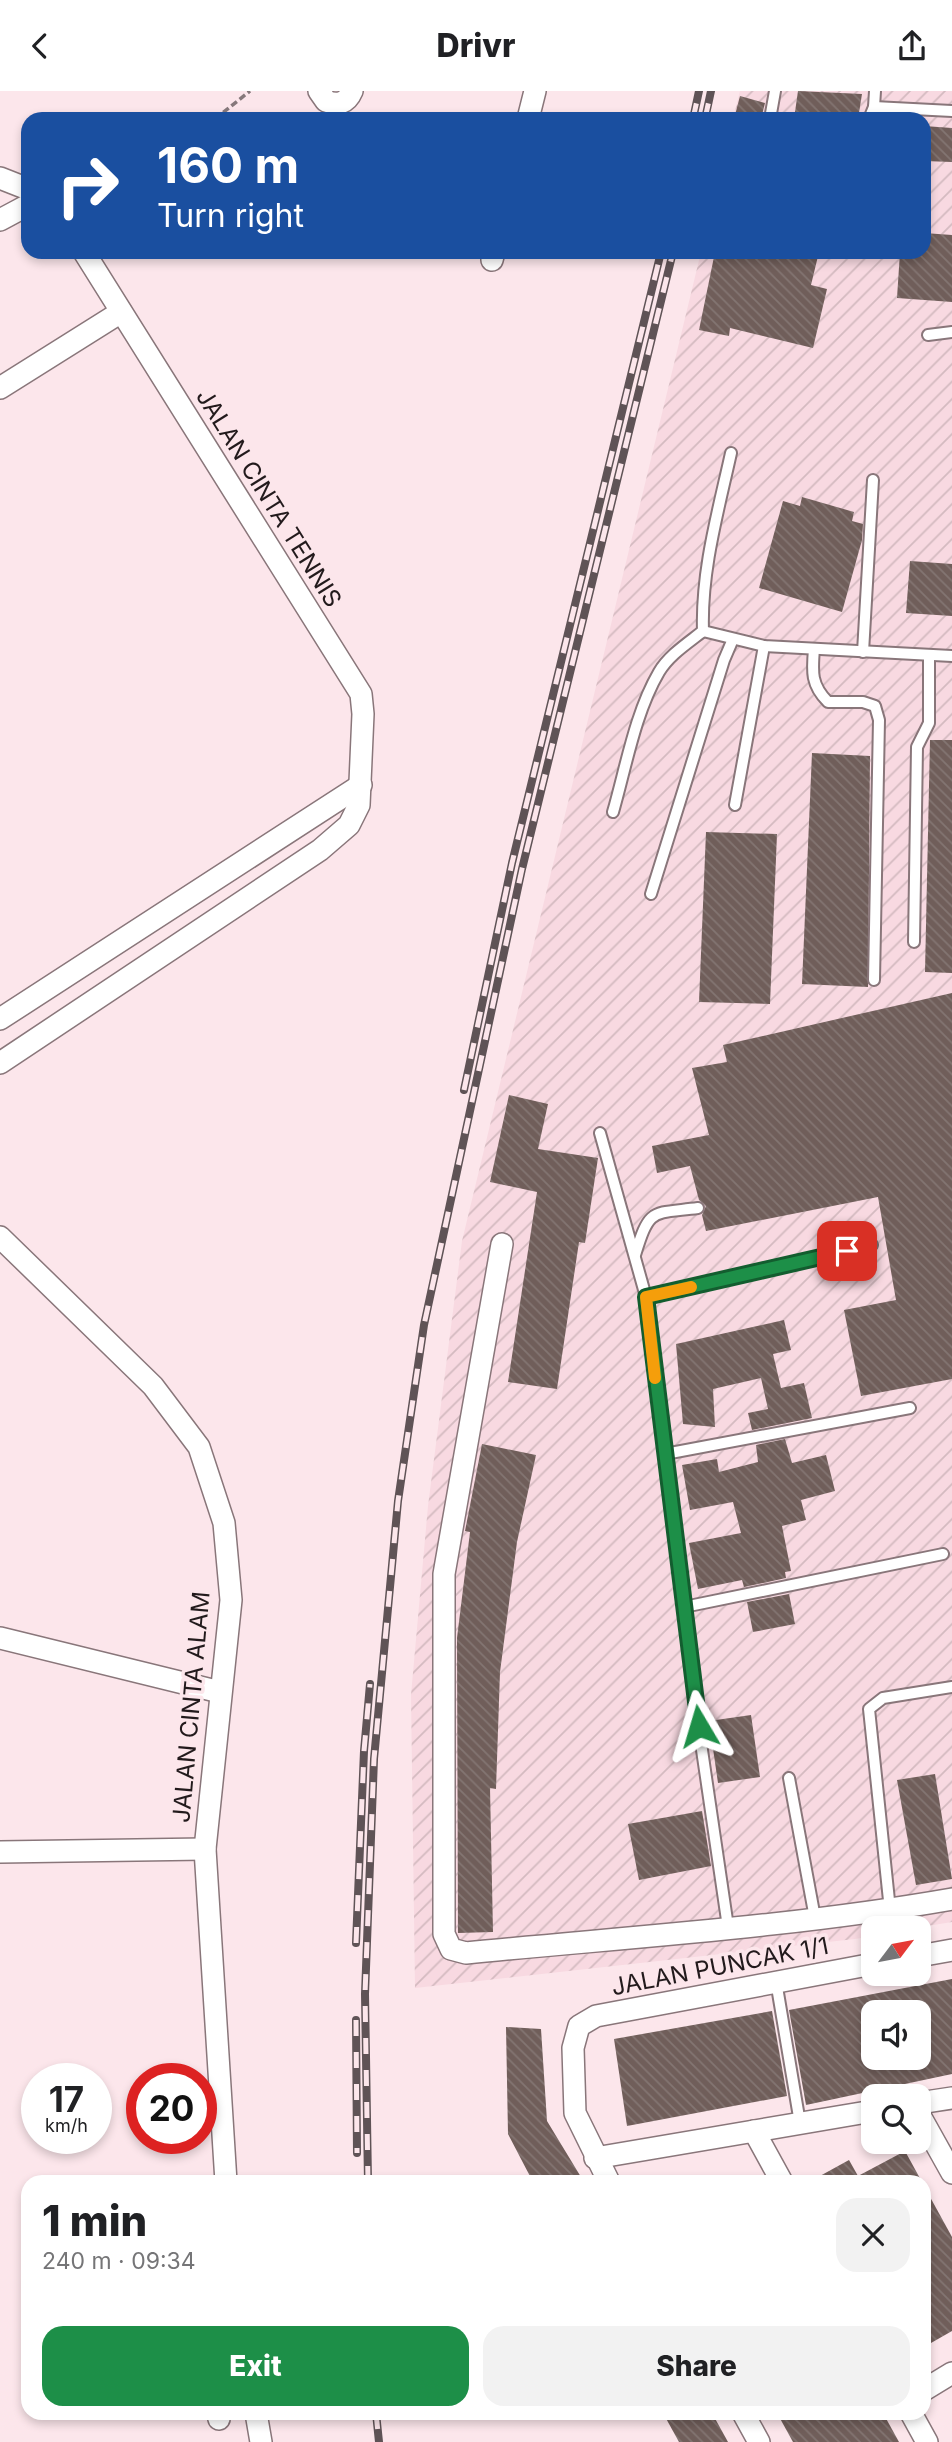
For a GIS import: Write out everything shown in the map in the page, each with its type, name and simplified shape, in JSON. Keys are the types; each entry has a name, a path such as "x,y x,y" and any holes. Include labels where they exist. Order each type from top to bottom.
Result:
{"street":[{"path":"319,91 326,101 339,104 345,101 352,91"},
{"path":"530,112 535,91"},
{"path":"0,178 21,186"},
{"path":"0,220 21,209"},
{"name":"JALAN CINTA TENNIS","path":"0,1063 320,850 349,825 359,805 362,785 361,694 88,259"},
{"path":"0,388 121,312"},
{"path":"0,1019 362,785"},
{"path":"302,824 320,850"},
{"name":"JALAN CINTA ALAM","path":"0,1237 153,1386 199,1447 224,1523 231,1600 205,1849 226,2175"},
{"path":"502,1244 444,1574 444,1934 451,1949 466,1953 727,1927 890,1910 952,1899"},
{"path":"0,1638 220,1692"},
{"path":"0,1852 205,1849"},
{"path":"931,1954 952,1950"},
{"name":"JALAN PUNCAK 1/1","path":"595,2158 575,2113 573,2048 579,2026 596,2016 861,1966"},
{"path":"931,2101 952,2098"},
{"path":"605,2175 595,2158 861,2113"},
{"path":"754,2131 778,2175"},
{"path":"931,2135 952,2173"},
{"path":"931,2386 952,2373"},
{"path":"257,2420 261,2442"},
{"path":"747,2420 759,2442"},
{"path":"915,2420 927,2442"}],"lane":[{"path":"771,112 775,91"},
{"path":"872,112 875,91"},
{"path":"874,107 952,111"},
{"path":"928,335 952,332"},
{"path":"703,631 702,601 707,564 731,453"},
{"path":"863,652 873,480"},
{"path":"703,631 764,646 952,656"},
{"path":"613,812 638,726 659,671 679,649 703,631"},
{"path":"650,894 723,660 733,639"},
{"path":"735,805 764,646"},
{"path":"814,649 812,674 815,688 828,702 863,702 875,706 879,720 874,980"},
{"path":"914,942 917,747 929,723 929,655"},
{"path":"600,1133 646,1297 664,1454 727,1927"},
{"path":"635,1255 649,1217 698,1208"},
{"path":"646,1297 872,1245"},
{"path":"664,1454 910,1408"},
{"path":"684,1607 943,1554"},
{"path":"890,1910 869,1709 883,1698 952,1687"},
{"path":"789,1779 816,1918"},
{"path":"776,1981 800,2123"}],"path":[{"path":"224,112 250,91"}],"shaded area":[{"path":"740,91 952,91 952,1922 931,1925 931,1916 861,1916 861,1938 855,1939 415,1988 411,1695 428,1506 462,1241 699,259 931,259 931,112 735,112"}],"building":[{"path":"798,91 862,94 859,112 795,112"},
{"path":"740,96 765,103 763,112 736,112"},
{"path":"931,126 952,128 952,162 931,161"},
{"path":"931,234 952,235 952,302 897,298 900,259 931,259"},
{"path":"714,259 817,259 811,285 827,289 813,348 730,328 729,336 699,330"},
{"path":"802,497 854,512 852,521 863,524 862,540 842,612 759,588 783,501 800,506"},
{"path":"910,561 952,564 952,616 906,613"},
{"path":"930,740 952,740 952,973 925,972"},
{"path":"812,753 870,756 868,987 802,984"},
{"path":"706,832 777,834 770,1004 699,1002"},
{"path":"952,993 952,1379 861,1396 844,1310 896,1300 878,1197 706,1231 702,1215 706,1206 699,1200 690,1166 657,1173 652,1146 709,1135 692,1068 727,1062 723,1045"},
{"path":"509,1095 548,1104 538,1149 598,1158 585,1243 579,1242 557,1389 508,1382 537,1192 490,1182"},
{"path":"784,1320 791,1350 773,1354 781,1388 804,1383 812,1418 752,1430 748,1413 768,1409 761,1378 713,1389 715,1427 683,1424 676,1344"},
{"path":"785,1439 792,1463 826,1455 835,1491 801,1500 806,1520 782,1526 791,1571 785,1572 786,1578 744,1587 742,1580 698,1589 689,1543 741,1533 733,1502 690,1510 682,1465 717,1459 719,1472 758,1462 756,1445"},
{"path":"482,1444 536,1455 517,1542 500,1672 496,1789 490,1788 493,1932 458,1933 457,1638 470,1532 465,1531"},
{"path":"789,1594 795,1624 753,1632 747,1602"},
{"path":"751,1715 760,1777 718,1783 709,1721"},
{"path":"935,1774 952,1879 916,1885 897,1780"},
{"path":"702,1811 711,1866 639,1880 628,1824"},
{"path":"952,1979 952,2074 905,2084 861,2084 861,2093 806,2105 789,2010 915,1986 931,1986 931,1983"},
{"path":"772,2011 787,2096 627,2126 614,2039"},
{"path":"506,2027 541,2029 547,2121 580,2175 529,2175 508,2134"},
{"path":"899,2154 907,2154 918,2175 860,2175"},
{"path":"849,2160 857,2175 822,2175"},
{"path":"931,2199 952,2237 952,2331 931,2343"},
{"path":"667,2420 716,2420 728,2442 679,2442"},
{"path":"781,2420 887,2420 899,2442 793,2442"}],"railway":[{"path":"694,112 699,91"},
{"path":"706,112 711,91"},
{"path":"464,1090 512,863 659,259"},
{"path":"368,2175 365,1994 374,1759 398,1501 424,1325 522,869 671,259"},
{"path":"356,1943 364,1751 370,1684"},
{"path":"356,2020 357,2153"},
{"path":"377,2420 379,2442"}],"slow traffic":[{"path":"655,1378 646,1297 691,1287"}],"route":[{"path":"699,1726 646,1297 847,1251"}]}
